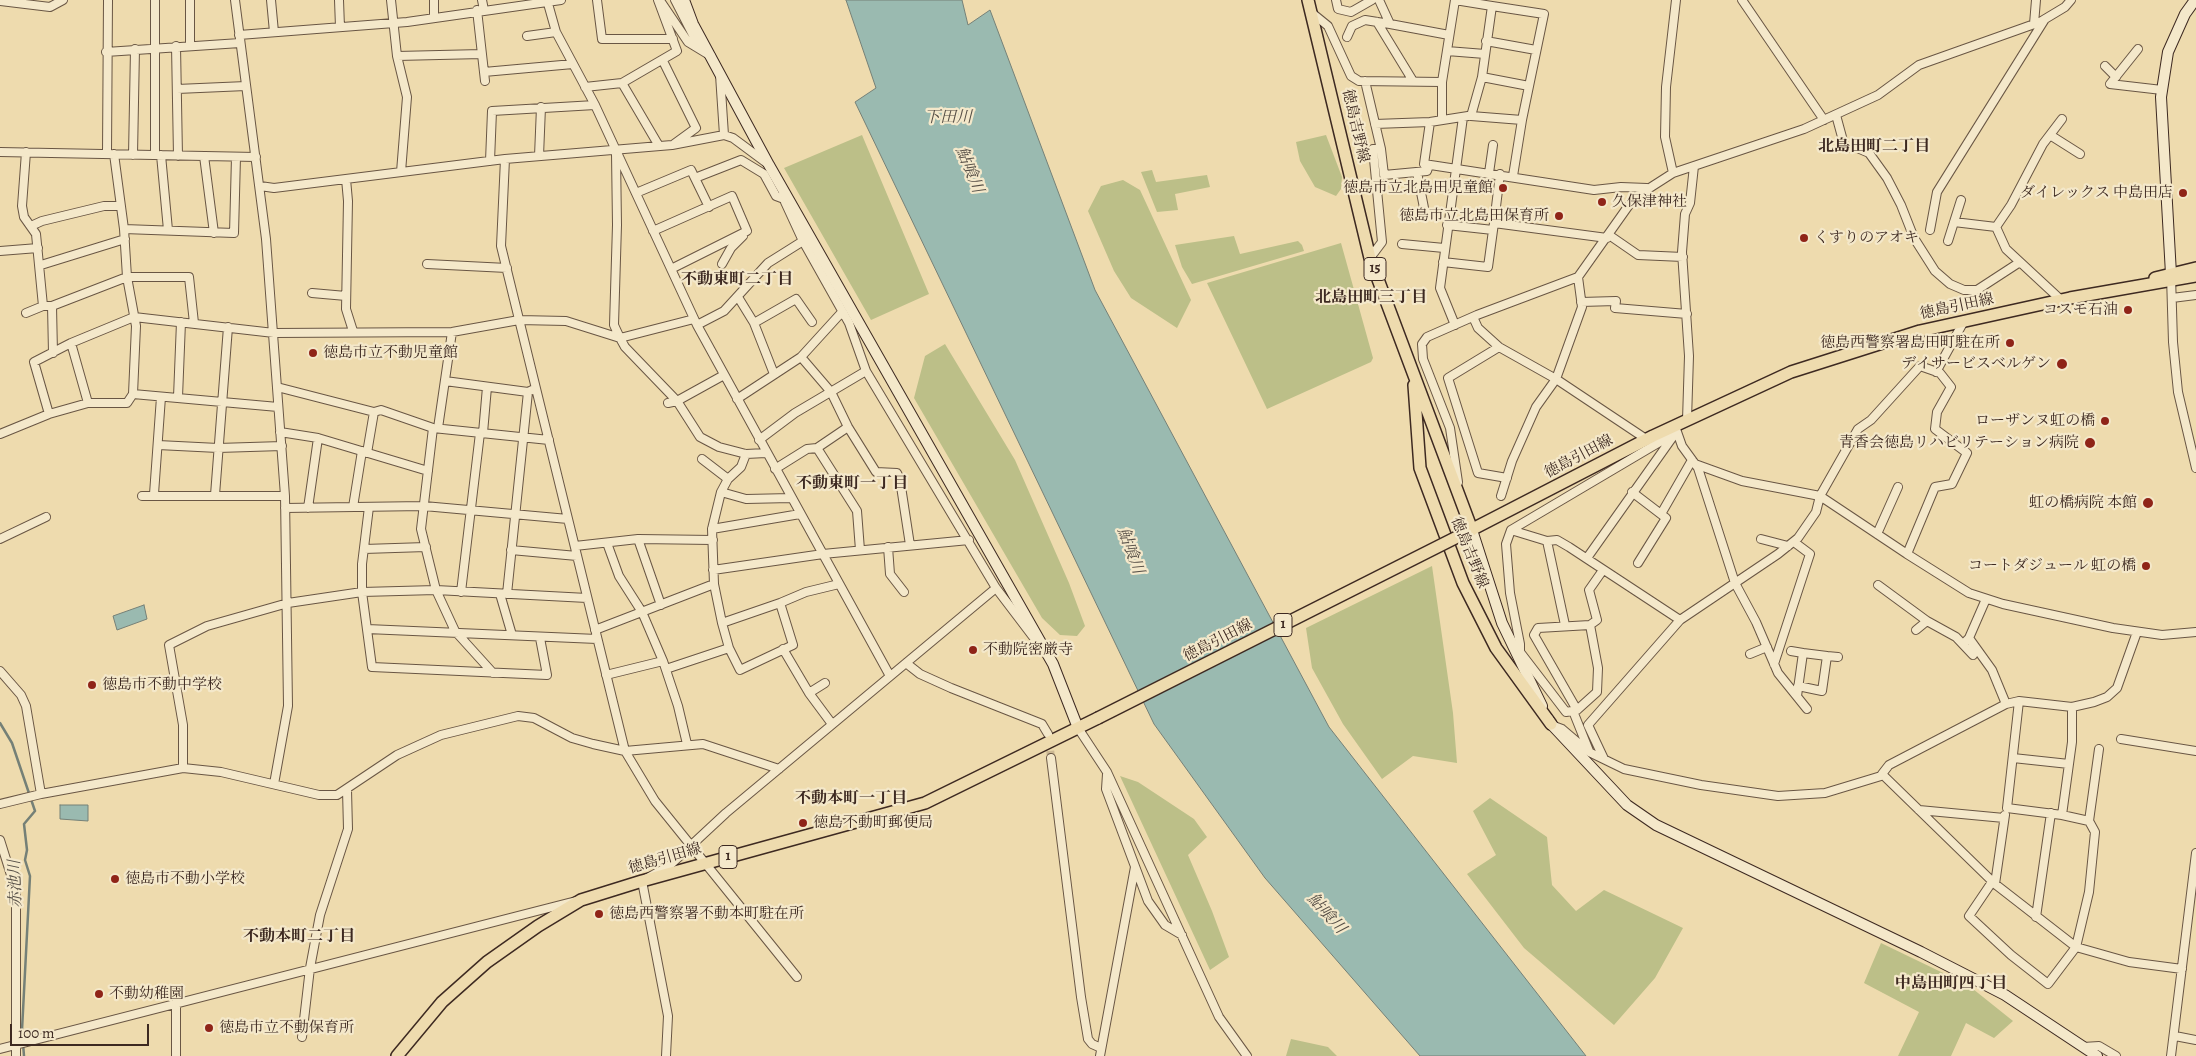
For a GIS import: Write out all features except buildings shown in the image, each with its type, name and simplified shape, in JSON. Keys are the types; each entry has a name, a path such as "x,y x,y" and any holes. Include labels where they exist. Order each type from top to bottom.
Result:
{"main road":[{"name":"徳島吉野線","path":"1308,0 1370,258 1414,372 1470,531"},
{"name":"徳島引田線","path":"2171,278 2196,268"},
{"name":"徳島引田線","path":"397,1056 442,1002 487,962 538,926 581,900 642,881 925,803 1470,531 1646,439 1676,429 1687,420 1791,372 1920,331 2171,278 2196,276"},
{"name":"徳島吉野線","path":"1414,372 1420,468 1463,583 1496,648 1551,724"}],"street":[{"path":"0,1 50,7 63,0"},
{"path":"0,434 49,414 88,403 127,403 133,394 136,326 127,277 124,229 111,154 106,52 108,0"},
{"path":"155,0 153,48 158,155 168,230"},
{"path":"190,0 190,45"},
{"path":"235,0 260,186 274,333 285,496 288,706 274,784"},
{"path":"271,0 274,32"},
{"path":"339,0 340,27"},
{"path":"391,0 397,56 407,97 401,172"},
{"path":"434,0 434,18"},
{"path":"482,0 480,10 484,81"},
{"path":"106,52 190,45 239,39 274,32 393,23 434,18 510,3 561,0"},
{"path":"597,0 602,39 673,39"},
{"path":"585,87 622,83 663,61 677,51 659,0"},
{"path":"659,0 688,42 712,57"},
{"path":"675,0 696,40 712,57"},
{"path":"684,0 693,24 720,70 770,165 1053,664 1078,728 1107,772 1219,1017 1247,1056"},
{"path":"1336,0 1338,9 1351,12 1372,0"},
{"path":"1379,0 1390,24"},
{"path":"1442,119 1442,82 1455,0 1484,2 1492,6 1544,14 1522,120 1514,176"},
{"path":"1673,173 1665,137 1666,87 1676,0"},
{"path":"1742,0 1824,120"},
{"path":"2034,24 2036,0"},
{"path":"1460,501 1450,428 1422,359 1422,344 1427,337 1473,317 1578,277 1634,198 1673,173 1836,115 1878,94 1919,65 2034,24 2065,7 2070,0"},
{"path":"2195,0 2185,14 2168,52 2162,90 2165,202 2178,392 2196,466"},
{"path":"547,1 556,32 595,105 695,322 890,676"},
{"path":"1455,325 1440,288 1444,248 1455,168 1467,116 1482,77 1492,6"},
{"path":"1312,13 1328,26 1351,76 1365,81 1442,82"},
{"path":"1930,230 1937,192 2045,18"},
{"path":"1347,37 1352,26 1365,20 1449,34"},
{"path":"1377,22 1414,82"},
{"path":"527,36 556,32"},
{"path":"1486,41 1536,50"},
{"path":"176,46 178,156"},
{"path":"2138,49 2110,84 2162,90"},
{"path":"133,155 135,50"},
{"path":"1447,51 1484,54"},
{"path":"397,56 482,54"},
{"path":"663,61 696,128 672,145"},
{"path":"484,72 573,64"},
{"path":"2105,66 2116,77"},
{"path":"720,70 724,135"},
{"path":"1482,77 1529,86"},
{"path":"1365,81 1381,149 1384,175 1427,171 1429,165"},
{"path":"622,83 659,146"},
{"path":"177,90 246,86"},
{"path":"490,161 492,111 595,105"},
{"path":"539,156 541,107"},
{"path":"1836,115 1846,148 1855,147 1869,153 1887,178 1898,198 1914,238 1936,271 1950,284 1964,290 1978,290 2020,262"},
{"path":"1375,124 1430,122 1467,116 1522,120"},
{"path":"1996,228 2011,205 2042,144 2062,119"},
{"path":"1430,122 1424,164 1514,176 1594,190 1621,187 1647,188"},
{"path":"260,186 274,188 505,159 672,145 724,135 733,138 770,165"},
{"path":"2050,135 2080,154"},
{"path":"1489,173 1493,145"},
{"path":"1370,258 1382,242 1373,149 1381,149"},
{"path":"616,150 617,225 614,325 620,338 625,348 677,401 700,437 719,447 746,454 766,453"},
{"path":"0,152 256,157"},
{"path":"26,152 22,206 24,217 36,234 48,306 53,353"},
{"path":"204,156 214,233"},
{"path":"124,229 234,233 236,157"},
{"path":"505,159 501,246 625,750 655,801 690,844 703,864 797,976"},
{"path":"694,178 741,160 764,174 776,196 784,198"},
{"path":"1687,420 1690,356 1683,257 1685,214 1690,203 1694,166"},
{"path":"636,193 691,170 709,206"},
{"path":"1418,172 1425,213"},
{"path":"1443,262 1488,267 1500,174"},
{"path":"346,179 348,201 346,309 353,331"},
{"path":"781,183 784,198 804,241 852,330 866,371 969,540 996,588 1053,664"},
{"path":"653,231 732,196 748,231"},
{"path":"1948,240 1960,200"},
{"path":"31,226 42,221 104,206 120,206"},
{"path":"1954,222 1996,228"},
{"path":"1447,225 1493,226 1608,236 1638,255 1683,257"},
{"path":"1996,228 2006,249 2061,300"},
{"path":"722,264 731,248 748,231"},
{"path":"671,269 748,231"},
{"path":"41,265 124,239"},
{"path":"49,414 34,362 71,343 134,317 274,333 353,331 452,332 519,320 566,321 620,338 695,322 724,311 768,263 804,241"},
{"path":"1402,244 1444,248"},
{"path":"0,251 38,248"},
{"path":"427,264 506,268"},
{"path":"26,313 127,277 189,277 194,323"},
{"path":"1502,496 1512,461 1536,407 1556,379 1582,307 1578,277"},
{"path":"312,293 346,296"},
{"path":"2172,298 2196,295"},
{"path":"738,297 754,324 774,374"},
{"path":"754,324 796,299 812,322"},
{"path":"1581,302 1616,302 1615,308 1687,314"},
{"path":"736,398 801,357 842,312"},
{"path":"1473,317 1478,328 1499,347 1556,379 1646,439"},
{"path":"1936,372 1964,321"},
{"path":"178,397 182,322"},
{"path":"215,495 228,327"},
{"path":"452,332 428,471 421,529 436,590 455,631 493,673"},
{"path":"71,343 88,403"},
{"path":"1499,347 1448,378 1478,473 1507,478"},
{"path":"801,357 831,392 848,427 876,472 897,473 900,480 910,545"},
{"path":"1604,759 1588,725 1680,620 1791,544 1816,512 1820,496 1858,429 1870,420 1920,366 1936,372 1951,387 1937,412 1935,429 1967,453 1952,484 1935,487 1907,554"},
{"path":"759,440 795,413 866,371"},
{"path":"668,403 677,401 724,375"},
{"path":"445,381 528,392 536,388"},
{"path":"278,388 374,412 381,410 436,428 549,440"},
{"path":"461,592 487,388"},
{"path":"512,634 504,594 511,550 528,392"},
{"path":"133,394 278,407"},
{"path":"154,494 161,397"},
{"path":"353,507 374,412"},
{"path":"775,469 807,449 817,448 848,427"},
{"path":"1676,429 1693,462 1735,582 1778,673 1808,709"},
{"path":"1587,558 1676,429"},
{"path":"1590,625 1598,668 1597,692 1575,710 1566,712 1520,657 1510,592 1506,544 1511,530 1676,429"},
{"path":"280,432 318,438 428,471"},
{"path":"308,508 318,438"},
{"path":"158,445 218,448 282,446"},
{"path":"817,448 857,512 860,550"},
{"path":"746,454 741,467 728,479 721,492 712,529 714,584 729,648 740,670 793,645 780,603"},
{"path":"702,458 728,479"},
{"path":"1693,462 1742,481 1820,496 1969,593 2113,628 2162,635 2196,632"},
{"path":"1660,514 1693,462"},
{"path":"1877,534 1898,487"},
{"path":"721,492 746,499 791,498"},
{"path":"1632,492 1666,518 1638,563"},
{"path":"142,496 154,494 285,496"},
{"path":"285,508 424,506 568,519"},
{"path":"370,507 364,549 362,592 372,667 547,676 540,638"},
{"path":"712,529 800,514"},
{"path":"0,539 46,517"},
{"path":"1511,530 1547,541 1557,540 1680,620"},
{"path":"1470,531 1502,623 1551,724 1627,805 1656,825 1980,982 2098,1056"},
{"path":"575,546 638,539 712,540"},
{"path":"638,539 661,605"},
{"path":"1760,539 1791,544 1810,554 1774,664"},
{"path":"713,570 822,554 969,540"},
{"path":"1547,541 1565,626"},
{"path":"607,543 619,576 642,612 664,665 686,744"},
{"path":"364,549 426,547"},
{"path":"888,547 890,574 904,592"},
{"path":"511,550 577,556"},
{"path":"1589,752 1575,710 1534,635 1538,628 1590,625 1597,620 1589,590 1603,570"},
{"path":"595,630 714,584"},
{"path":"722,623 806,592 839,584"},
{"path":"1878,585 1927,621 1956,637 1973,655"},
{"path":"666,1056 668,1016 642,881 669,866 690,844 996,588"},
{"path":"183,768 183,725 169,645 207,626 288,603 362,592 436,590 588,598"},
{"path":"1962,644 1969,638 1986,598"},
{"path":"1916,630 1927,621"},
{"path":"367,629 455,631 512,634 540,638 598,639"},
{"path":"2137,632 2117,688 2106,697 2072,707 2019,701 2006,704 1890,765 1882,774 1993,883 2076,947 2129,962 2182,969"},
{"path":"1969,638 1992,670 2006,704"},
{"path":"1750,654 1767,647"},
{"path":"606,675 664,665 729,648"},
{"path":"783,649 809,693 832,724"},
{"path":"1791,651 1838,657"},
{"path":"1797,696 1803,653"},
{"path":"1798,686 1826,691 1827,656"},
{"path":"906,663 920,674 951,688 1042,724 1048,734"},
{"path":"0,670 21,694 26,706 41,794"},
{"path":"809,693 825,683"},
{"path":"2019,701 2007,808 1993,883 1969,916 2011,955 2048,984 2076,947 2089,892 2095,832 2089,820 2099,749"},
{"path":"2062,815 2072,742 2072,707"},
{"path":"0,804 41,794 183,768 221,772 329,796 347,790 397,755 441,735 506,717 534,718 572,738 625,750 703,744 779,769"},
{"path":"1551,724 1562,728 1589,752 1624,769 1662,778 1778,796 1825,793 1881,776"},
{"path":"2121,739 2196,751"},
{"path":"1051,758 1080,997 1088,1039 1100,1052"},
{"path":"2013,758 2069,764"},
{"path":"1107,772 1106,789 1148,901 1165,925 1182,935"},
{"path":"302,1037 310,968 320,914 348,829 347,790"},
{"path":"2007,808 2052,813 2089,820"},
{"path":"1919,810 2004,818"},
{"path":"2036,917 2052,813"},
{"path":"0,840 16,891 16,1056"},
{"path":"2171,1056 2175,1036 2196,853"},
{"path":"1100,1052 1135,866"},
{"path":"0,1049 561,903 581,900"},
{"path":"176,1003 176,1056"},
{"path":"2175,1036 2196,1040"},
{"path":"2082,1047 2099,1046 2116,1056"}],"green space":[{"path":"862,135 929,294 871,320 784,168"},
{"path":"1326,135 1342,177 1341,189 1336,196 1315,187 1300,161 1296,142"},
{"path":"1152,170 1156,182 1207,175 1210,187 1175,194 1178,210 1157,212 1141,172"},
{"path":"1123,180 1140,190 1191,300 1177,328 1131,298 1114,271 1088,211 1101,186"},
{"path":"1234,236 1240,254 1298,241 1304,251 1192,284 1182,267 1175,245"},
{"path":"1341,243 1373,358 1371,362 1267,409 1207,283"},
{"path":"945,344 1015,460 1069,583 1085,626 1077,636 1060,635 1042,618 914,398 925,356"},
{"path":"1432,566 1453,713 1457,763 1413,756 1382,779 1343,724 1312,668 1306,628"},
{"path":"1120,776 1138,782 1194,819 1207,837 1188,855 1229,957 1210,970"},
{"path":"1490,798 1547,837 1552,885 1576,911 1604,890 1683,928 1655,978 1614,1025 1524,948 1467,874 1496,855 1473,811"},
{"path":"1881,943 1968,985 2013,1021 1994,1038 1966,1023 1951,1056 1898,1056 1919,1012 1864,983"},
{"path":"1291,1039 1328,1047 1337,1056 1286,1056"}],"water":[{"name":"下田川","path":"846,0 962,0 968,25 990,10 1095,290 1329,727 1586,1056 1420,1056 1265,878 1154,724 855,102 876,88"},
{"path":"144,605 147,619 117,630 113,616"},
{"path":"60,805 88,805 88,821 60,819"}],"waterway":[{"name":"赤池川","path":"0,723 12,743 35,811 24,824 27,850 25,860 30,876 22,1030 24,1056"}],"tunnel":[{"path":"1049,739 1051,758"}],"place":[{"name":"徳島市立北島田児童館","path":"1503,188"},
{"name":"ダイレックス 中島田店","path":"2183,193"},
{"name":"久保津神社","path":"1602,202"},
{"name":"徳島市立北島田保育所","path":"1559,216"},
{"name":"くすりのアオキ","path":"1804,238"},
{"name":"コスモ石油","path":"2128,310"},
{"name":"徳島西警察署島田町駐在所","path":"2010,343"},
{"name":"徳島市立不動児童館","path":"313,353"},
{"name":"デイサービスベルゲン","path":"2062,364"},
{"name":"ローザンヌ虹の橋","path":"2105,421"},
{"name":"青香会徳島リハビリテーション病院","path":"2090,443"},
{"name":"虹の橋病院 本館","path":"2148,503"},
{"name":"コートダジュール 虹の橋","path":"2146,566"},
{"name":"不動院密厳寺","path":"973,650"},
{"name":"徳島市不動中学校","path":"92,685"},
{"name":"徳島不動町郵便局","path":"803,823"},
{"name":"徳島市不動小学校","path":"115,879"},
{"name":"徳島西警察署不動本町駐在所","path":"599,914"},
{"name":"不動幼稚園","path":"99,994"},
{"name":"徳島市立不動保育所","path":"209,1028"}],"district":[{"name":"北島田町二丁目","path":"1874,147"},
{"name":"不動東町二丁目","path":"737,280"},
{"name":"北島田町三丁目","path":"1371,298"},
{"name":"不動東町一丁目","path":"852,484"},
{"name":"不動本町一丁目","path":"851,799"},
{"name":"不動本町二丁目","path":"299,937"},
{"name":"中島田町四丁目","path":"1951,984"}],"water label":[{"name":"鮎喰川","path":"969,170"},
{"name":"鮎喰川","path":"1130,551"},
{"name":"鮎喰川","path":"1326,914"}]}
